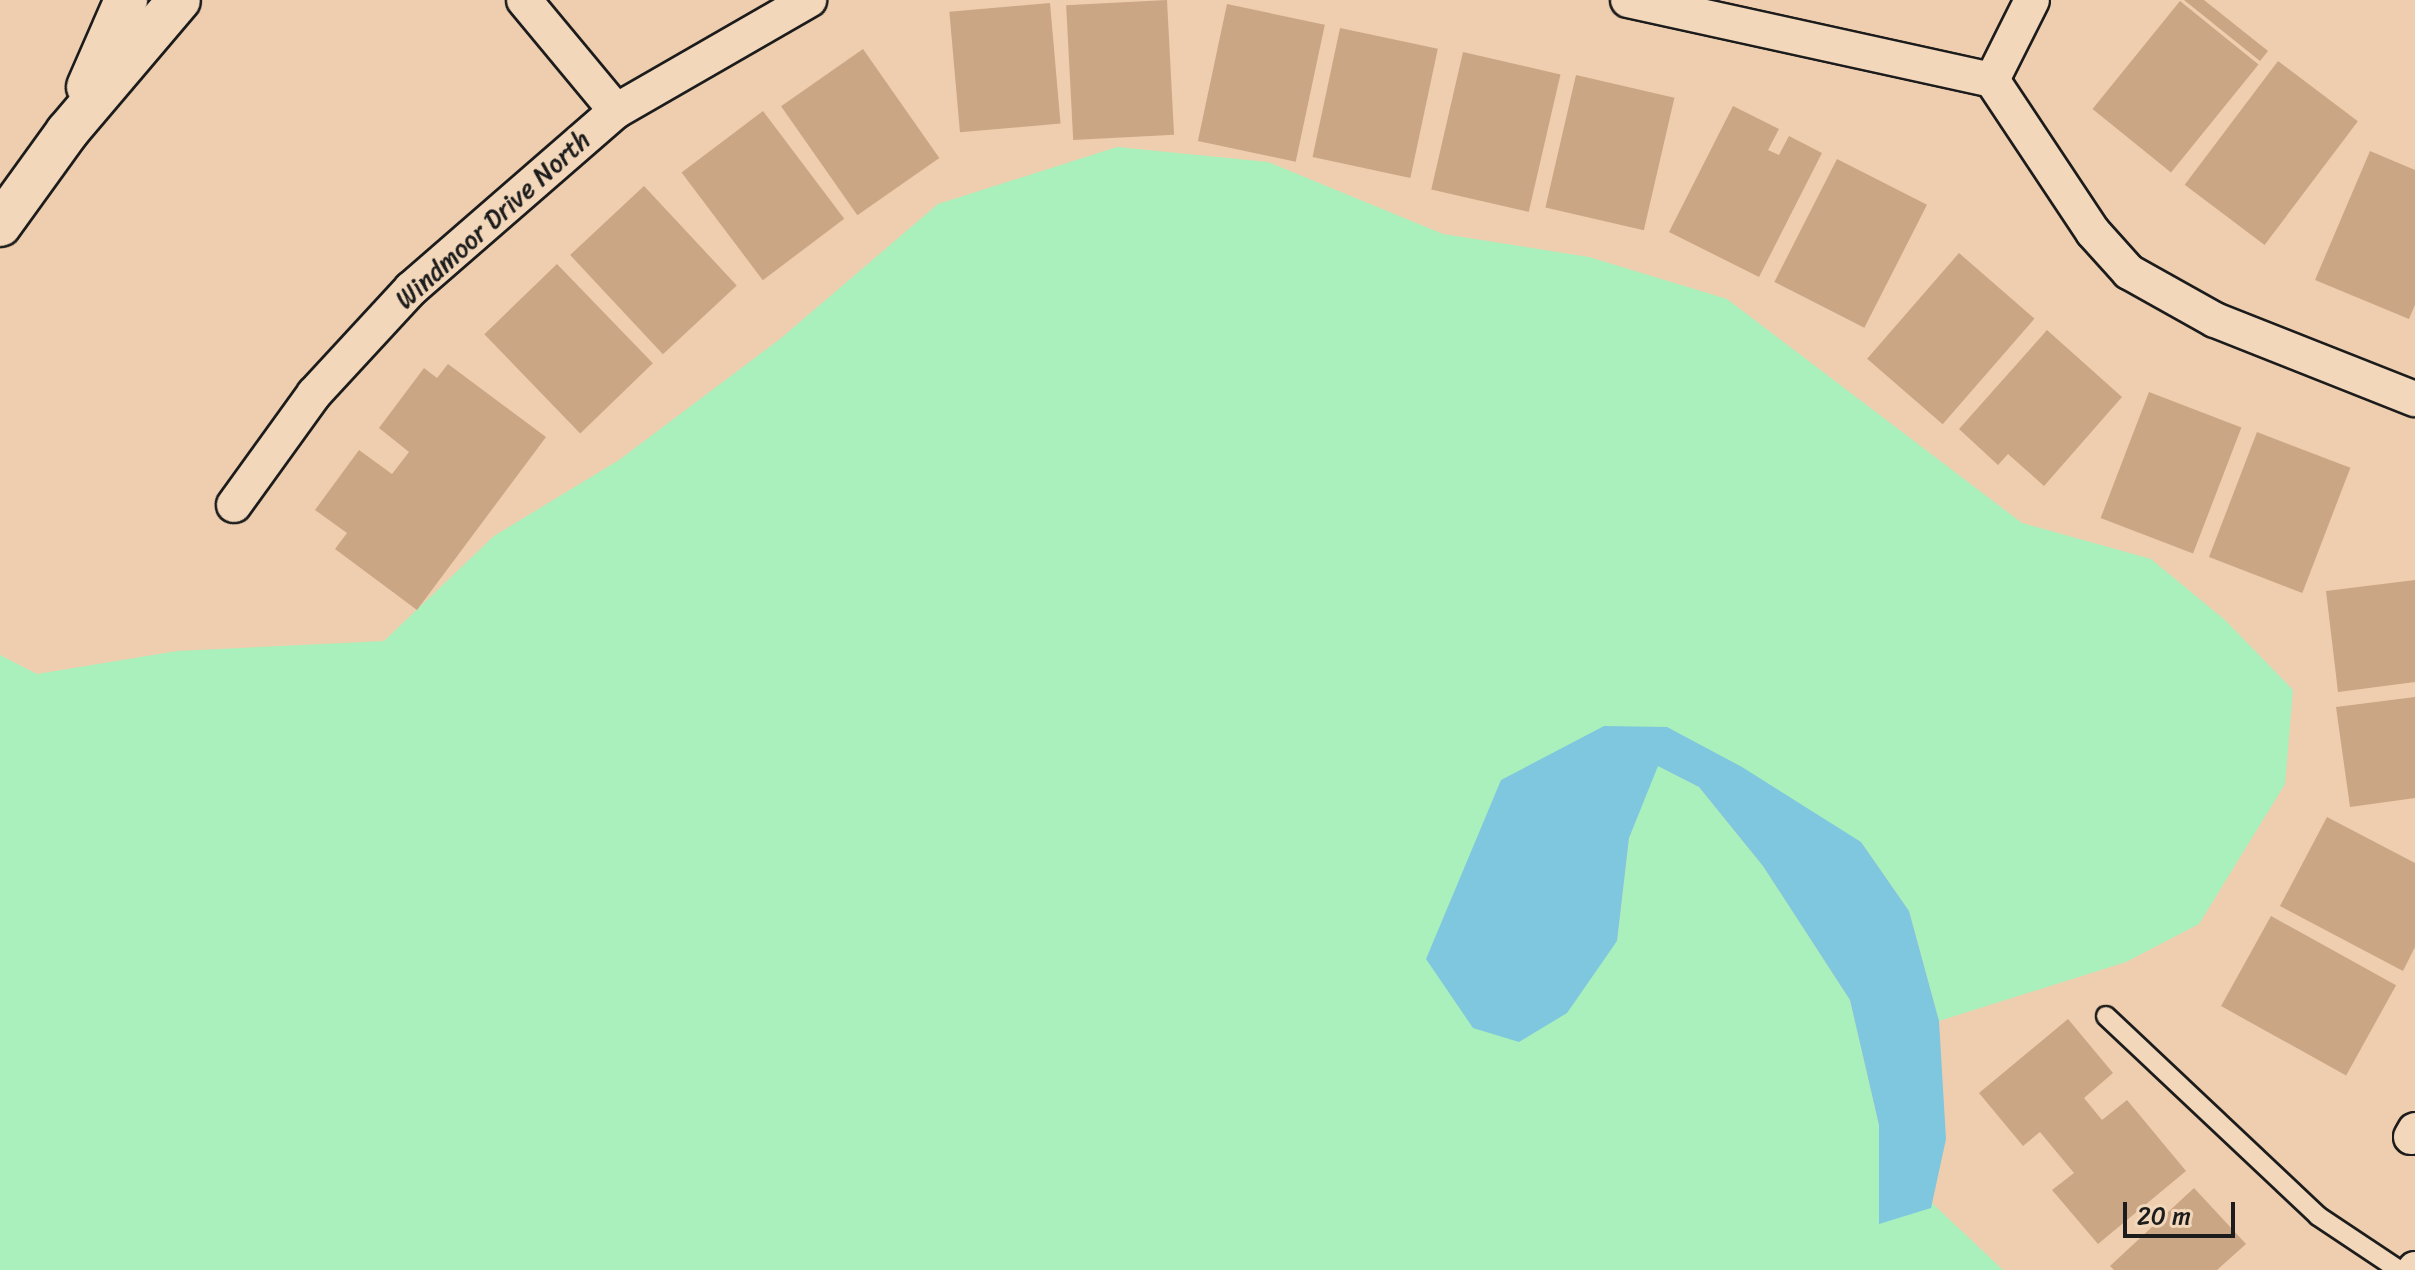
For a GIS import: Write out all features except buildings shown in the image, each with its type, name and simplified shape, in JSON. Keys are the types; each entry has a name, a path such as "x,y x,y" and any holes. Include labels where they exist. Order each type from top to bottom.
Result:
{"street":[{"path":"67,132 126,0"},
{"path":"0,225 67,132 179,0"},
{"path":"524,0 616,111"},
{"name":"Windmoor Drive North","path":"234,505 314,394 411,289 616,111 809,0"},
{"path":"1628,0 1992,80 2093,232 2129,272 2215,320 2415,399"},
{"path":"1992,80 2032,0"}],"lane":[{"path":"2106,1016 2318,1216 2399,1270"}],"green space":[{"path":"1117,147 1268,162 1443,234 1589,257 1727,299 2022,523 2151,559 2225,620 2293,690 2285,784 2199,924 2126,962 1939,1021 1909,911 1861,842 1604,726 1617,941 1629,838 1657,765 1699,787 1763,866 1850,1000 1879,1125 1879,1223 1932,1203 2003,1270 0,1270 0,655 37,674 177,651 384,641 494,536 619,460 780,339 938,204"}],"water":[{"path":"1604,726 1667,727 1742,767 1861,842 1909,911 1939,1021 1946,1139 1931,1208 1879,1224 1879,1125 1850,1000 1763,866 1699,787 1658,766 1629,838 1617,941 1567,1013 1519,1042 1473,1028 1426,959 1501,780"}]}
